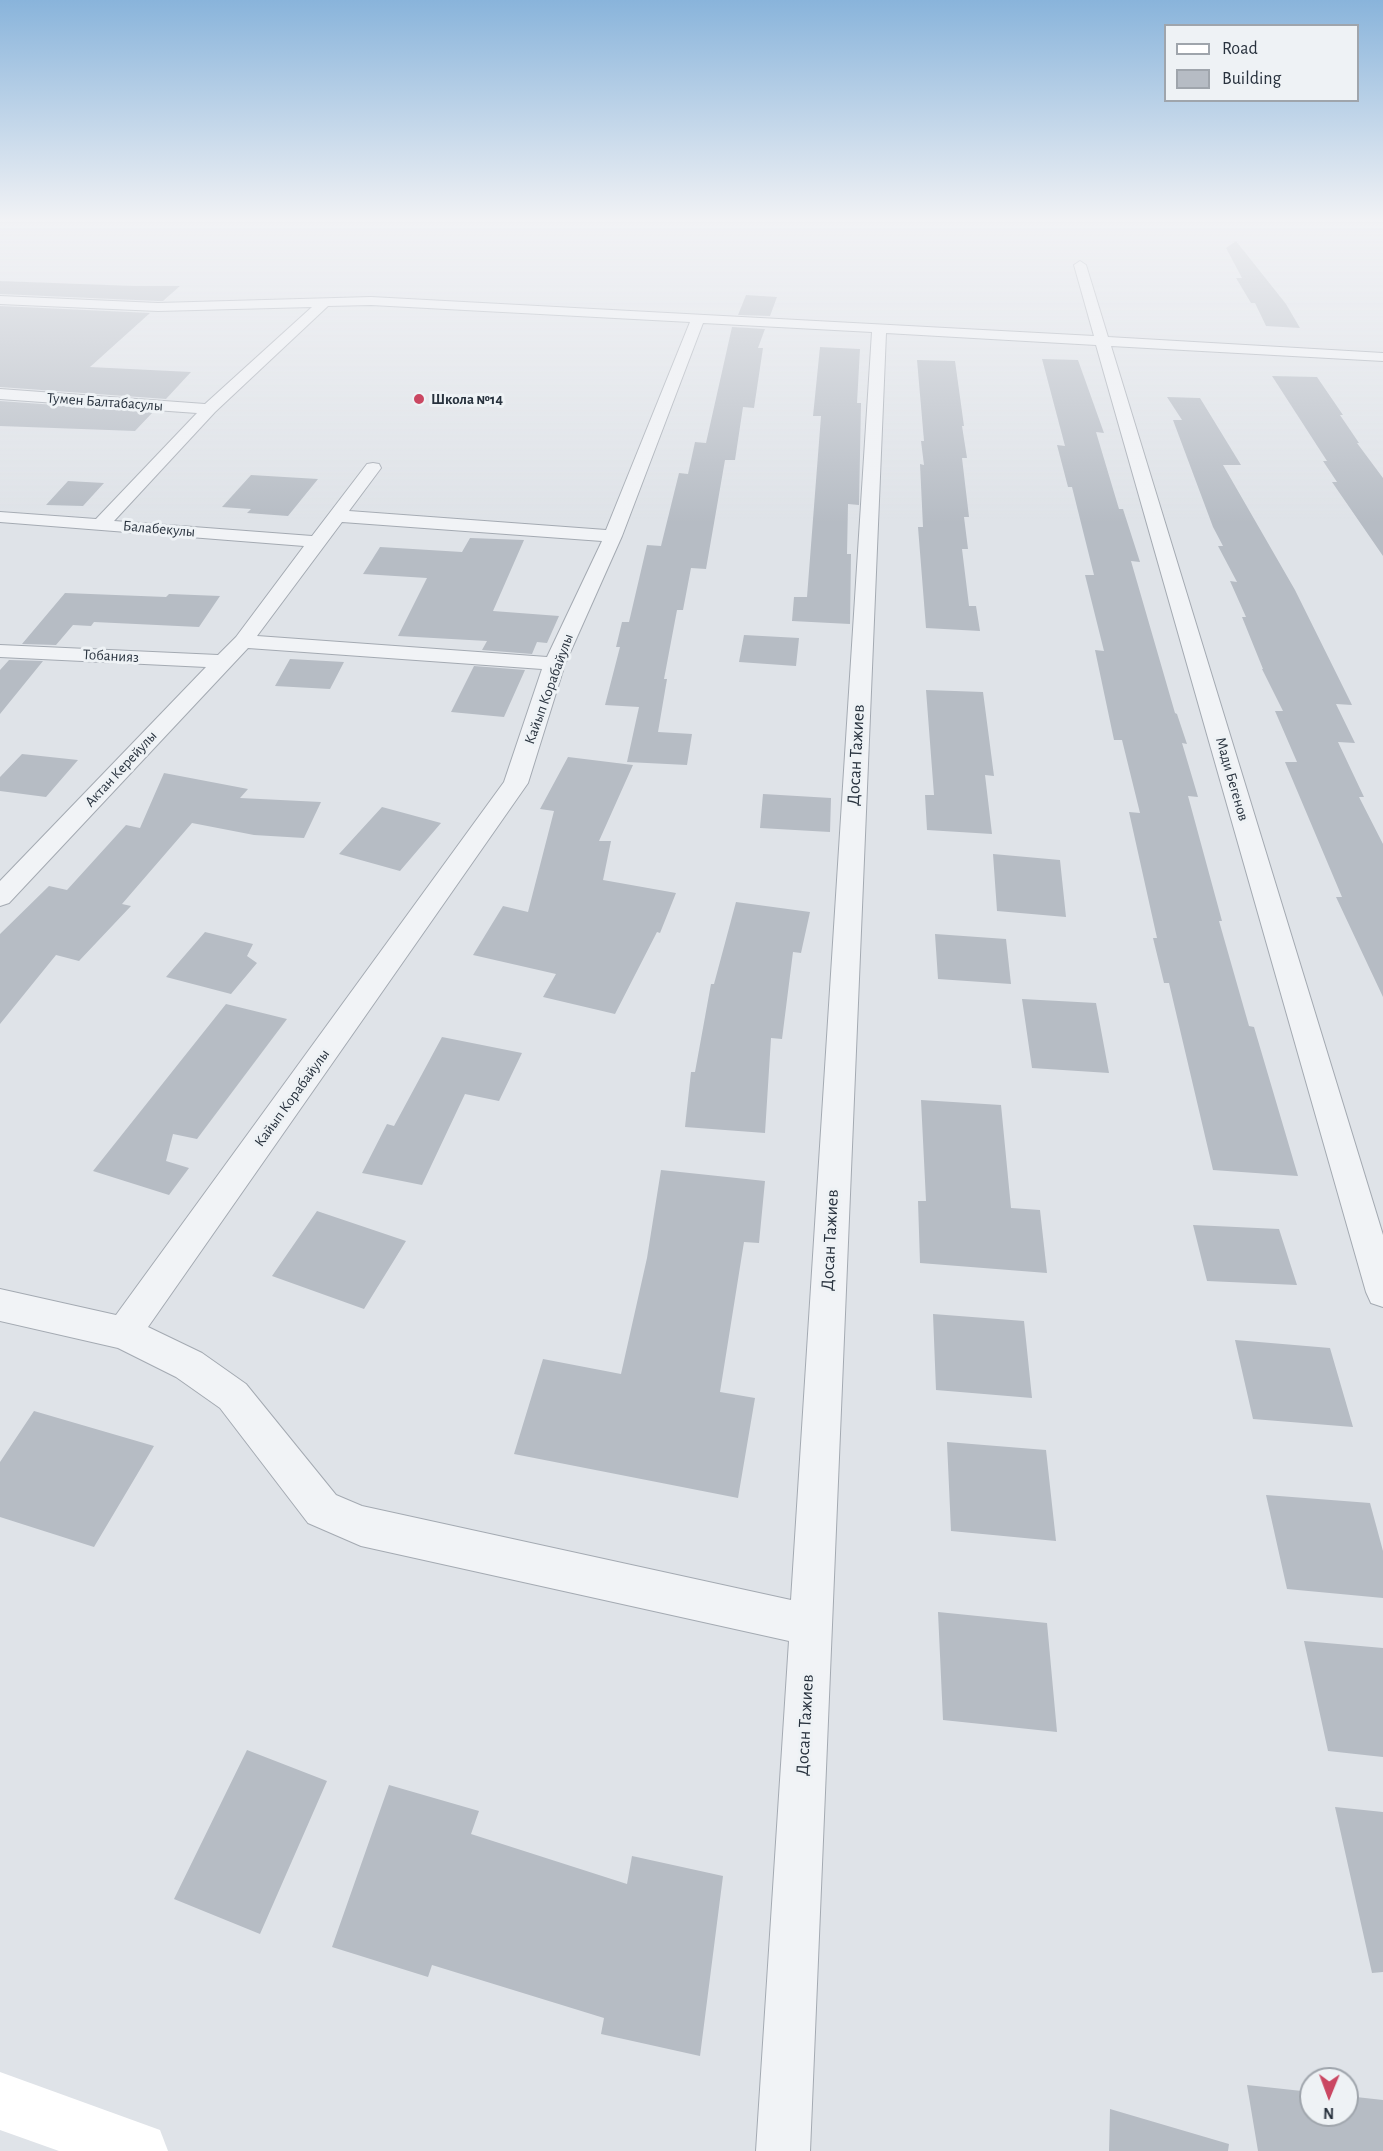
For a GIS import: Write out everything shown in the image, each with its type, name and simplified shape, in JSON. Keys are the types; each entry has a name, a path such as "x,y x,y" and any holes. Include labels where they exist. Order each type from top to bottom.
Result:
{"street":[{"path":"100,525 210,409 303,322"},
{"name":"Кайып Корабайулы","path":"124,1333 516,783 555,664 613,536 697,322"},
{"path":"759,322 1376,356 1378,372"},
{"name":"Мади Бегенов","path":"1097,322 1383,1292"},
{"name":"Досан Тажиев","path":"783,2151 879,329"},
{"name":"Тумен Балтабасулы","path":"0,394 210,409"},
{"name":"Актан Керейулы","path":"0,897 11,872 243,641 373,468"},
{"path":"338,516 613,536"},
{"name":"Балабекулы","path":"0,517 318,542"},
{"path":"243,641 555,664"},
{"name":"Тобанияз","path":"0,651 222,662"},
{"path":"0,1305 124,1333 189,1365 233,1396 322,1509 362,1526 810,1624"},
{"path":"0,2101 139,2151"}],"building":[{"path":"0,322 140,322 90,367 191,372 166,399 0,387"},
{"path":"1264,322 1297,322 1300,328 1266,326"},
{"path":"732,327 765,329 758,348 763,348 754,408 743,407 735,460 725,460 706,569 691,568 683,610 677,610 664,679 667,679 658,732 692,734 687,765 627,762 639,707 605,705 620,647 616,647 622,622 629,622 647,545 661,546 679,473 688,474 695,442 706,443"},
{"path":"820,347 860,349 857,403 861,403 859,505 848,504 847,554 851,554 850,624 792,621 794,597 807,597 821,416 813,416"},
{"path":"1042,359 1078,360 1104,433 1096,432 1119,509 1123,509 1140,562 1131,561 1175,713 1187,744 1182,743 1198,797 1188,796 1222,921 1219,921 1249,1026 1254,1027 1298,1176 1213,1170 1169,983 1164,983 1153,938 1157,938 1129,812 1140,813 1122,740 1114,740 1095,650 1104,651 1085,575 1094,575 1072,487 1068,487 1057,445 1065,446"},
{"path":"917,360 955,361 967,458 962,458 969,517 964,517 968,549 962,549 969,606 976,606 980,631 926,628 918,527 923,527 920,464 924,465 921,441 924,441"},
{"path":"1272,376 1317,377 1343,415 1340,415 1359,443 1357,443 1383,478 1383,556 1332,482 1337,482 1323,461 1327,461"},
{"path":"1167,397 1200,398 1241,465 1223,465 1295,590 1352,705 1336,704 1355,743 1338,742 1364,797 1359,797 1383,844 1383,997 1336,897 1342,897 1285,762 1297,762 1275,711 1283,711 1262,669 1242,617 1246,617 1230,581 1237,582 1218,546 1223,546 1213,527 1173,420 1182,420"},
{"path":"0,401 153,412 135,431 0,426"},
{"path":"251,475 318,479 288,516 247,513 251,509 222,507"},
{"path":"68,481 104,483 83,506 46,505"},
{"path":"470,538 524,540 493,611 559,616 547,643 537,642 532,654 482,650 487,641 398,636 427,578 363,574 380,547 462,552"},
{"path":"65,593 166,597 169,594 220,596 199,627 94,622 91,626 73,625 56,645 22,644"},
{"path":"744,635 799,638 796,666 739,662"},
{"path":"290,659 344,662 330,689 275,686"},
{"path":"9,660 43,661 0,714 0,670"},
{"path":"474,666 525,670 504,717 451,712"},
{"path":"926,690 983,692 994,776 985,775 992,834 927,830 925,795 934,795"},
{"path":"22,754 78,760 46,797 0,791 0,777"},
{"path":"568,757 633,765 599,841 611,841 603,880 676,893 660,933 657,932 615,1014 543,997 556,974 473,955 503,906 528,912 554,811 540,809"},
{"path":"164,773 248,789 240,798 321,802 304,838 254,835 192,823 122,904 131,906 79,961 56,955 0,1024 0,934 49,886 67,890 126,825 140,828"},
{"path":"763,794 831,798 830,832 760,828"},
{"path":"382,807 441,823 400,871 339,854"},
{"path":"993,854 1060,860 1066,917 997,911"},
{"path":"736,902 810,912 801,953 793,952 782,1039 771,1038 765,1133 685,1127 691,1072 695,1072 711,984 714,984"},
{"path":"205,932 253,944 247,956 257,963 231,994 166,977"},
{"path":"935,934 1006,939 1011,984 938,979"},
{"path":"1022,999 1096,1003 1109,1073 1032,1068"},
{"path":"226,1004 287,1019 197,1139 173,1134 166,1161 189,1168 169,1195 93,1171"},
{"path":"442,1037 522,1053 499,1101 465,1094 422,1185 362,1173 387,1124 394,1126"},
{"path":"921,1100 1001,1105 1011,1208 1040,1210 1047,1273 920,1263 918,1201 926,1201"},
{"path":"661,1170 765,1181 759,1243 744,1242 720,1392 755,1398 738,1498 514,1454 543,1359 621,1374 647,1258"},
{"path":"317,1211 406,1241 364,1309 272,1276"},
{"path":"1193,1225 1279,1229 1297,1285 1207,1281"},
{"path":"933,1314 1024,1321 1032,1398 936,1390"},
{"path":"1235,1340 1330,1348 1353,1427 1253,1419"},
{"path":"34,1411 154,1446 94,1547 0,1517 0,1462"},
{"path":"947,1442 1046,1450 1056,1541 951,1531"},
{"path":"1266,1495 1370,1503 1383,1551 1383,1598 1287,1589"},
{"path":"938,1612 1047,1623 1057,1732 943,1720"},
{"path":"1304,1641 1383,1648 1383,1757 1328,1751"},
{"path":"247,1750 327,1781 260,1934 174,1899"},
{"path":"389,1785 479,1811 471,1834 627,1884 632,1856 723,1876 700,2056 601,2034 604,2018 432,1965 428,1977 332,1947"},
{"path":"1335,1807 1383,1812 1383,1972 1372,1973"},
{"path":"1247,2085 1299,2091 1299,2127 1359,2127 1359,2097 1383,2100 1383,2151 1258,2151"},
{"path":"1110,2109 1229,2144 1228,2151 1109,2151"}],"place":[{"name":"Школа №14","path":"419,399"}]}
